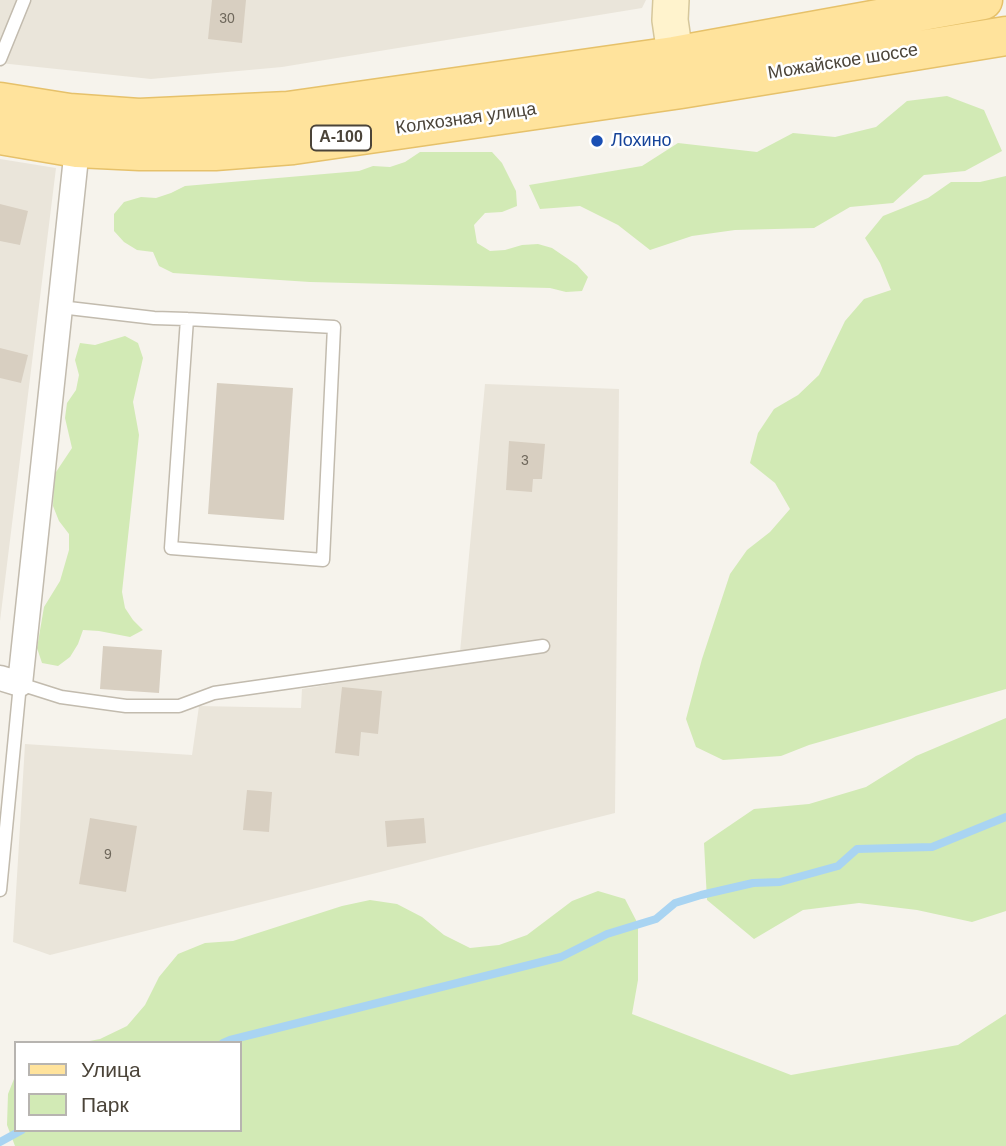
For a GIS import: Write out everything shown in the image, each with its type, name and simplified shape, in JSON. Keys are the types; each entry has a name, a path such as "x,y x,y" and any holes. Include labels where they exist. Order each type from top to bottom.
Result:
{"main road":[{"name":"Можайское шоссе","path":"678,72 983,0"},
{"name":"Можайское шоссе","path":"678,72 1006,36"},
{"name":"Колхозная улица","path":"0,102 69,113 139,118 288,111 678,72"},
{"name":"Колхозная улица","path":"0,135 77,148 140,151 293,145 678,72"}],"street":[{"path":"671,0 670,20 678,72"},
{"path":"10,681 60,307 77,148"}],"lane":[{"path":"0,59 24,0"},
{"path":"60,307 154,318 187,319 334,327 323,560 171,548 187,319"},
{"path":"0,890 10,681 61,697 126,706 179,706 214,693 543,646"}],"shaded area":[{"path":"0,0 646,0 642,8 282,67 151,79 0,63"},
{"path":"0,159 56,168 0,621"},
{"path":"485,384 619,389 615,813 50,955 13,942 25,744 192,755 199,706 301,708 302,689 459,663"}],"green space":[{"path":"947,96 984,110 1002,151 965,171 924,175 893,203 850,207 814,228 735,230 692,236 650,250 618,225 580,206 540,209 529,185 642,166 678,143 757,152 793,133 835,137 876,127 907,101"},
{"path":"420,152 492,152 502,163 516,191 517,206 502,212 485,213 474,225 477,243 490,251 538,244 552,248 577,265 588,277 582,291 310,282 173,273 159,266 153,252 137,250 124,242 114,231 114,214 124,202 141,197 156,198 185,186 359,171 373,166 390,167 405,162"},
{"path":"1006,176 1006,689 809,745 781,756 723,760 696,747 686,719 702,659 730,574 747,550 770,532 790,509 775,483 750,463 758,433 774,409 798,395 819,375 845,321 864,299 891,290 880,263 865,238 883,216 928,198 951,182 980,182"},
{"path":"125,336 138,343 143,358 133,402 139,435 122,592 125,608 143,630 130,637 83,630 70,657 58,666 42,663 37,648 44,607 60,581 69,550 69,534 59,521 53,506 54,475 72,448 65,418 67,403 76,390 79,375 75,360 80,343 95,345"},
{"path":"1006,718 1006,911 972,922 917,910 859,903 803,910 754,939 707,900 704,843 754,809 809,804 866,787 916,756"},
{"path":"598,891 625,899 638,924 638,980 632,1014 791,1075 958,1045 1006,1014 1006,1146 15,1146 7,1125 8,1094 14,1079 14,1132 242,1132 242,1041 90,1041 127,1026 145,1005 159,977 178,954 205,943 233,941 342,906 370,900 397,904 422,917 444,935 470,948 499,945 527,935 572,901"}],"building":[{"path":"212,0 246,0 242,43 208,39"},
{"path":"0,204 28,211 20,245 0,241"},
{"path":"0,348 28,355 21,383 0,378"},
{"path":"217,383 293,388 284,520 208,514"},
{"path":"509,441 545,444 542,479 533,479 532,492 506,490"},
{"path":"103,646 162,650 159,693 100,689"},
{"path":"342,687 382,691 378,734 361,732 359,756 335,753"},
{"path":"247,790 272,792 269,832 243,830"},
{"path":"90,818 137,826 126,892 79,884"},
{"path":"424,818 426,843 387,847 385,821"}],"waterway":[{"path":"228,1041 561,957 607,934 656,919 675,903 753,883 780,882 838,866 857,849 932,847 1006,817"},
{"path":"0,1142 18,1132"}],"place":[{"name":"Лохино","path":"597,141"}]}
